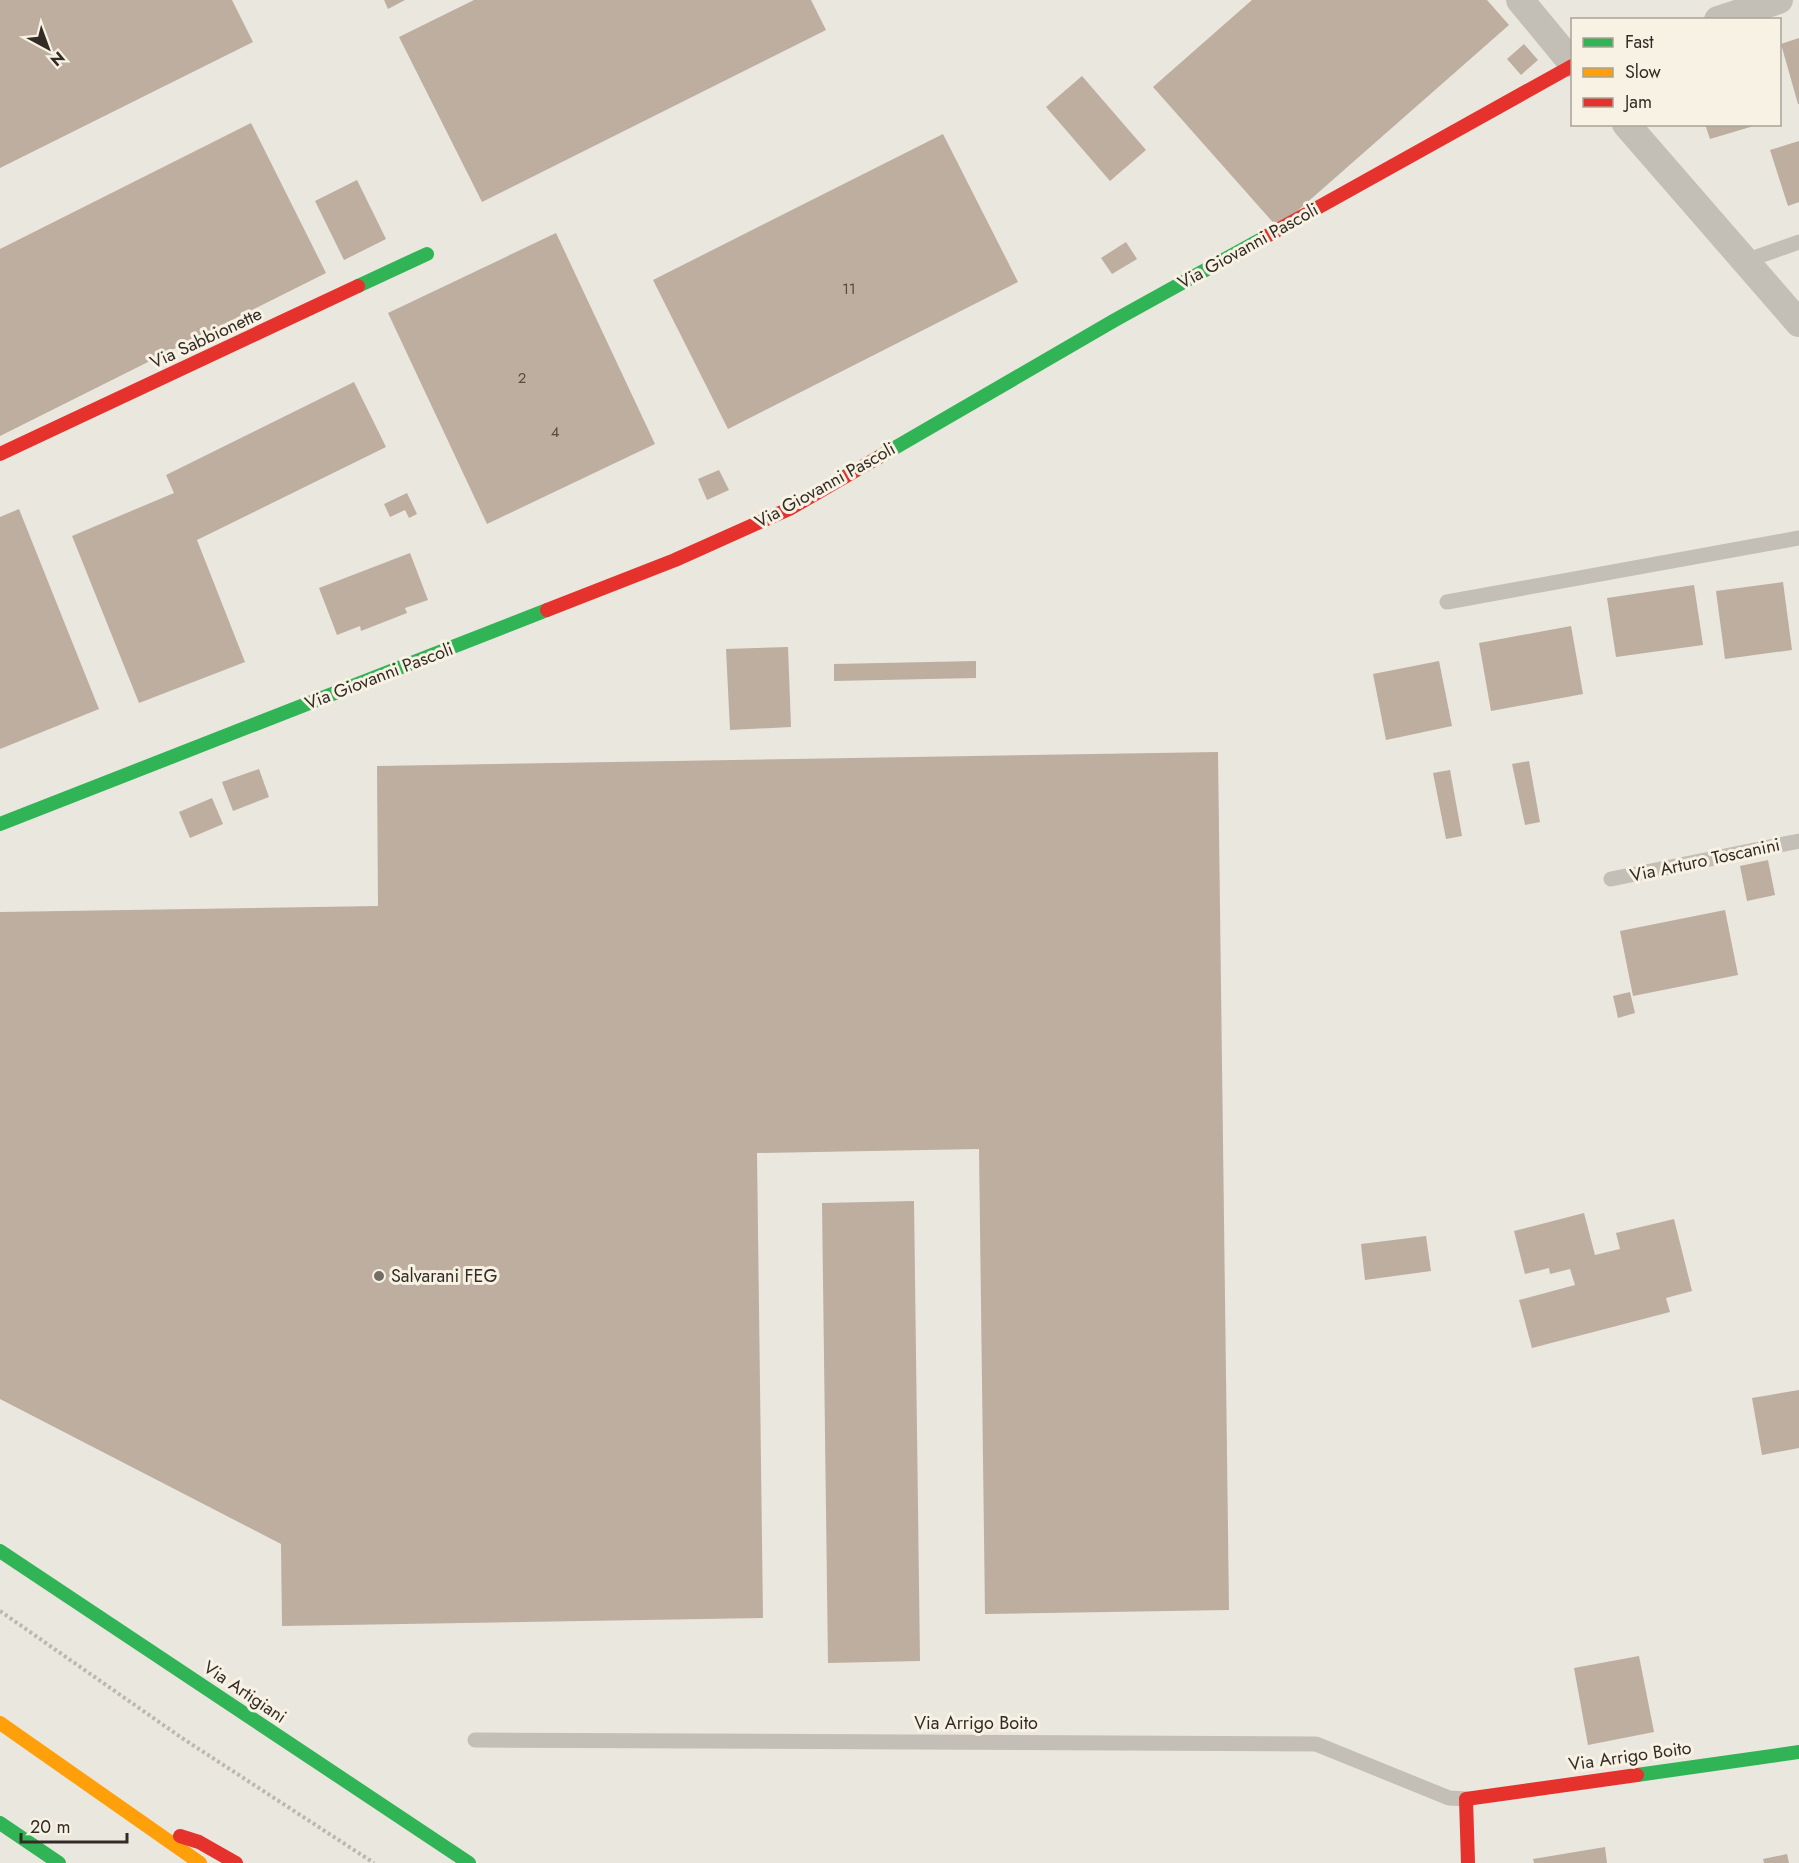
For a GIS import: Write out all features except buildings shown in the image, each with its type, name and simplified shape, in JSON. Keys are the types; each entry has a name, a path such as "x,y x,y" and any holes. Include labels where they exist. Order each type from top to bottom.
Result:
{"main road":[{"name":"Via Giovanni Pascoli","path":"0,824 675,560 791,508 1115,320 1571,65"},
{"name":"Via Sabbionette","path":"0,454 427,254"},
{"name":"Via Artigiani","path":"0,1551 469,1863"},
{"path":"0,1723 200,1863"},
{"name":"Via Arrigo Boito","path":"1466,1799 1799,1752"},
{"path":"1466,1799 1468,1863"},
{"path":"0,1823 56,1863"},
{"path":"142,1823 198,1842 236,1863"}],"street":[{"path":"1520,0 1571,63"},
{"path":"1724,18 1779,0"},
{"path":"1628,126 1799,323"}],"lane":[{"path":"1744,261 1799,242"},
{"path":"1447,602 1799,538"},
{"name":"Via Arturo Toscanini","path":"1611,879 1799,841"},
{"name":"Via Arrigo Boito","path":"475,1740 1316,1744 1449,1798 1466,1799"}],"path":[{"path":"0,1611 182,1738 374,1863"}],"traffic: fast":[{"path":"879,457 1115,320 1265,237"},
{"path":"358,286 427,254"},
{"path":"0,824 547,610"},
{"path":"0,1551 469,1863"},
{"path":"1637,1775 1799,1752"},
{"path":"0,1823 59,1863"}],"traffic: slow":[{"path":"0,1723 200,1863"}],"traffic: jam":[{"path":"1265,237 1571,67"},
{"path":"0,454 358,286"},
{"path":"547,610 675,560 791,508 879,457"},
{"path":"1468,1863 1466,1799 1637,1775"},
{"path":"180,1836 199,1842 236,1863"}],"place":[{"name":"Salvarani FEG","path":"379,1276"}]}
